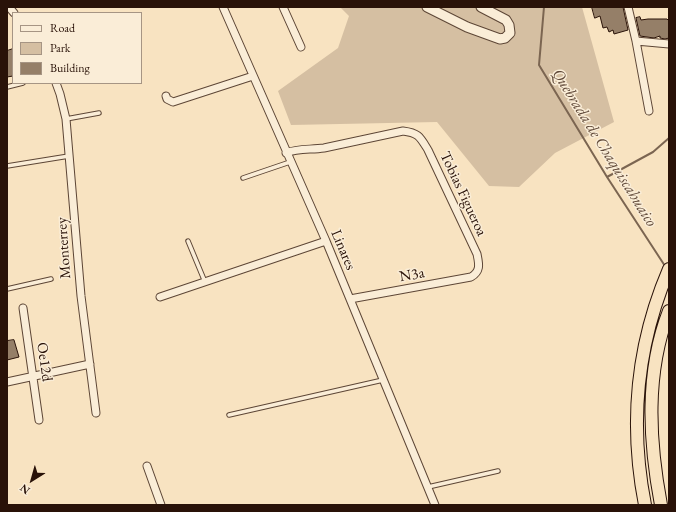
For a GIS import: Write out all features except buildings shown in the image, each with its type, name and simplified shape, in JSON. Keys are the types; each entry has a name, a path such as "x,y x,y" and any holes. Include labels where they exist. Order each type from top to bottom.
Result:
{"highway":[{"path":"645,505 640,479 636,442 636,407 639,370 653,313 667,273"},
{"path":"661,505 652,452 651,407 655,364 669,311"}],"street":[{"name":"Linares","path":"223,7 326,241 435,505"},
{"path":"283,7 301,46"},
{"path":"427,7 467,27 500,39 505,38 510,33 510,25 506,20 481,7"},
{"path":"628,7 649,111"},
{"path":"636,41 669,44"},
{"path":"166,96 167,99 173,102 253,76"},
{"name":"Monterrey","path":"56,84 66,119 81,296 96,413"},
{"name":"Tobias Figueroa","path":"286,152 295,149 324,148 403,131 414,132 422,140 428,150 477,254 479,266 477,272"},
{"path":"160,297 326,241"},
{"name":"N3a","path":"350,299 459,280 471,277 477,272"},
{"name":"Oe12d","path":"23,308 39,420"},
{"path":"7,382 90,364"},
{"path":"147,466 161,505"}],"lane":[{"path":"7,87 19,84"},
{"path":"66,119 99,113"},
{"path":"7,166 70,156"},
{"path":"243,178 290,162"},
{"path":"188,241 205,282"},
{"path":"7,288 51,279"},
{"path":"229,414 383,380"},
{"path":"428,487 498,471"}],"green space":[{"path":"340,7 582,7 614,122 555,153 519,187 489,186 437,122 291,125 278,91 338,48 349,16"}],"waterway":[{"name":"Quebrada de Chaquiscahuaico","path":"544,7 539,65 607,177 665,266"},
{"path":"607,177 653,152 669,138"}]}
